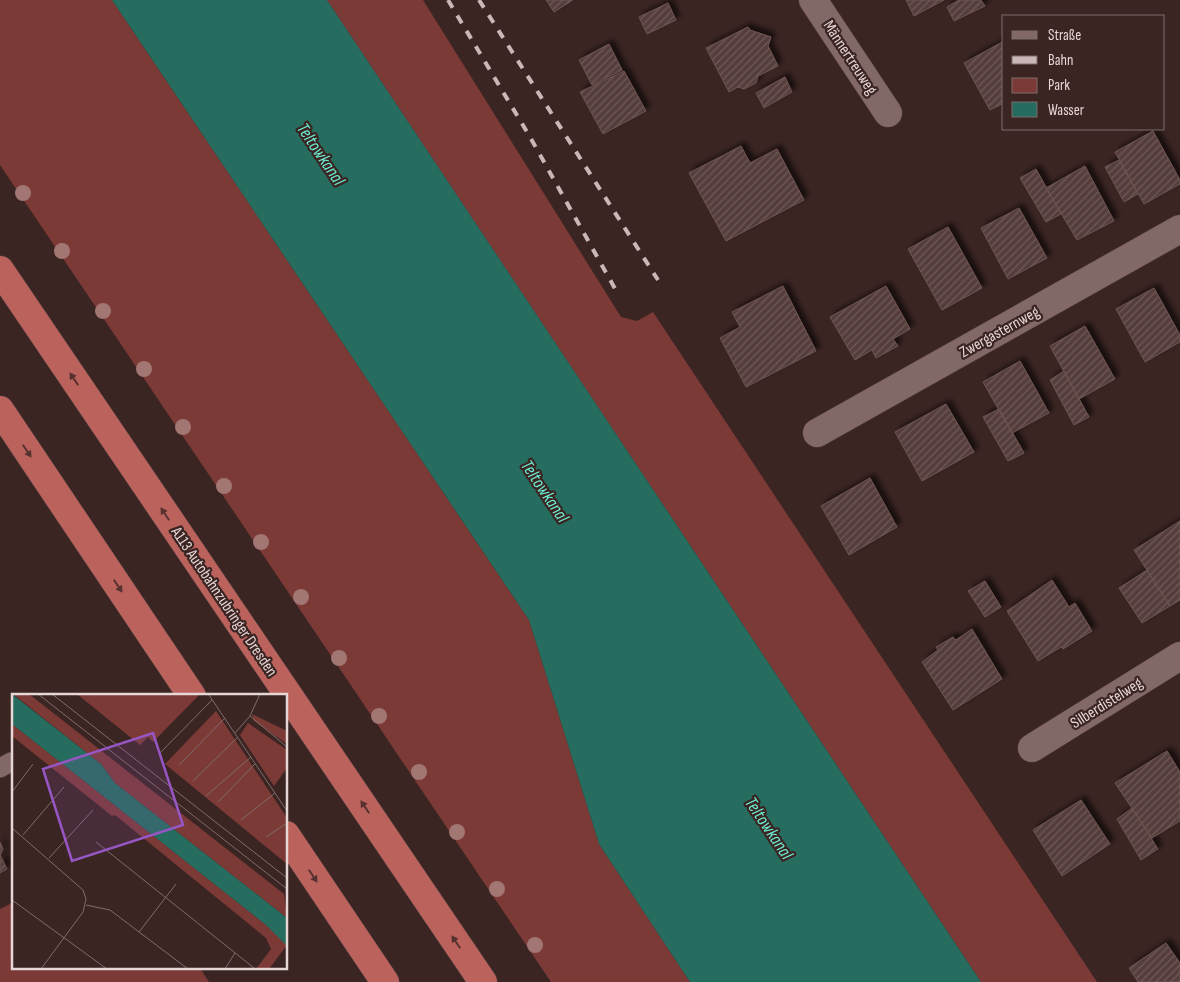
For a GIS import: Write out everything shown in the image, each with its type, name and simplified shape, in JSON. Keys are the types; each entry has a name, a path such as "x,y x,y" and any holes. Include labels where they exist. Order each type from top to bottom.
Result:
{"highway":[{"name":"A113 Autobahnzubringer Dresden","path":"0,270 288,694"},
{"path":"0,410 191,694"},
{"name":"A113 Autobahnzubringer Dresden","path":"288,695 483,982"},
{"path":"288,838 385,982"}],"street":[{"name":"Männertreuweg","path":"813,0 888,113"},
{"name":"Zwergasternweg","path":"817,434 1180,229"},
{"name":"Silberdistelweg","path":"1032,748 1180,656"}],"green space":[{"path":"0,0 112,0 529,620 599,844 690,982 551,982 0,165"},
{"path":"327,0 423,0 621,317 637,321 653,312 1097,982 981,982"},
{"path":"12,903 12,970 201,970 209,982 0,982 0,909"}],"water":[{"name":"Teltowkanal","path":"112,0 327,0 981,982 690,982 599,844 529,620"}],"building":[{"path":"546,0 573,0 554,12"},
{"path":"906,0 944,0 914,16"},
{"path":"959,0 981,0 985,6 954,21 947,7"},
{"path":"668,3 676,20 647,34 639,17"},
{"path":"748,27 750,30 771,37 768,46 778,66 758,76 756,83 744,89 738,87 729,92 706,48"},
{"path":"1002,42 1002,104 990,110 964,63"},
{"path":"609,44 622,70 592,85 579,60"},
{"path":"624,71 646,111 603,134 580,92"},
{"path":"785,77 792,92 764,108 756,93"},
{"path":"1153,131 1180,180 1180,184 1144,204 1115,152"},
{"path":"741,146 750,163 777,149 804,200 726,241 689,173"},
{"path":"1119,160 1138,194 1124,202 1105,167"},
{"path":"1085,166 1114,221 1077,240 1046,188"},
{"path":"1036,169 1061,214 1046,222 1020,178"},
{"path":"1019,208 1047,258 1008,279 981,228"},
{"path":"948,227 982,288 942,310 908,249"},
{"path":"783,286 816,351 746,387 720,338 740,327 732,312"},
{"path":"886,286 910,329 893,339 898,346 876,358 872,350 855,360 830,317"},
{"path":"1154,288 1180,335 1180,342 1145,362 1116,309"},
{"path":"1085,326 1115,379 1079,399 1050,346"},
{"path":"1020,361 1049,413 1012,433 983,382"},
{"path":"1064,371 1089,417 1074,425 1050,380"},
{"path":"946,404 974,452 922,481 895,432"},
{"path":"999,409 1024,453 1008,461 983,417"},
{"path":"870,478 897,527 849,555 821,506"},
{"path":"1180,521 1180,600 1170,606 1134,550"},
{"path":"1147,570 1170,606 1142,623 1119,588"},
{"path":"1052,580 1069,607 1075,603 1092,631 1063,649 1061,647 1038,661 1007,611"},
{"path":"985,581 1001,607 985,617 968,591"},
{"path":"972,629 1002,679 953,710 922,662 938,650 936,647 953,637 956,640"},
{"path":"1167,751 1180,772 1180,821 1152,838 1115,783"},
{"path":"1081,800 1110,844 1062,876 1033,830"},
{"path":"1132,808 1158,849 1141,860 1117,819"},
{"path":"0,842 3,849 0,855"},
{"path":"0,855 7,869 0,873"},
{"path":"1166,943 1180,963 1180,982 1138,982 1129,968"}],"railway":[{"path":"448,0 530,137 618,294"},
{"path":"479,0 658,280"}]}
